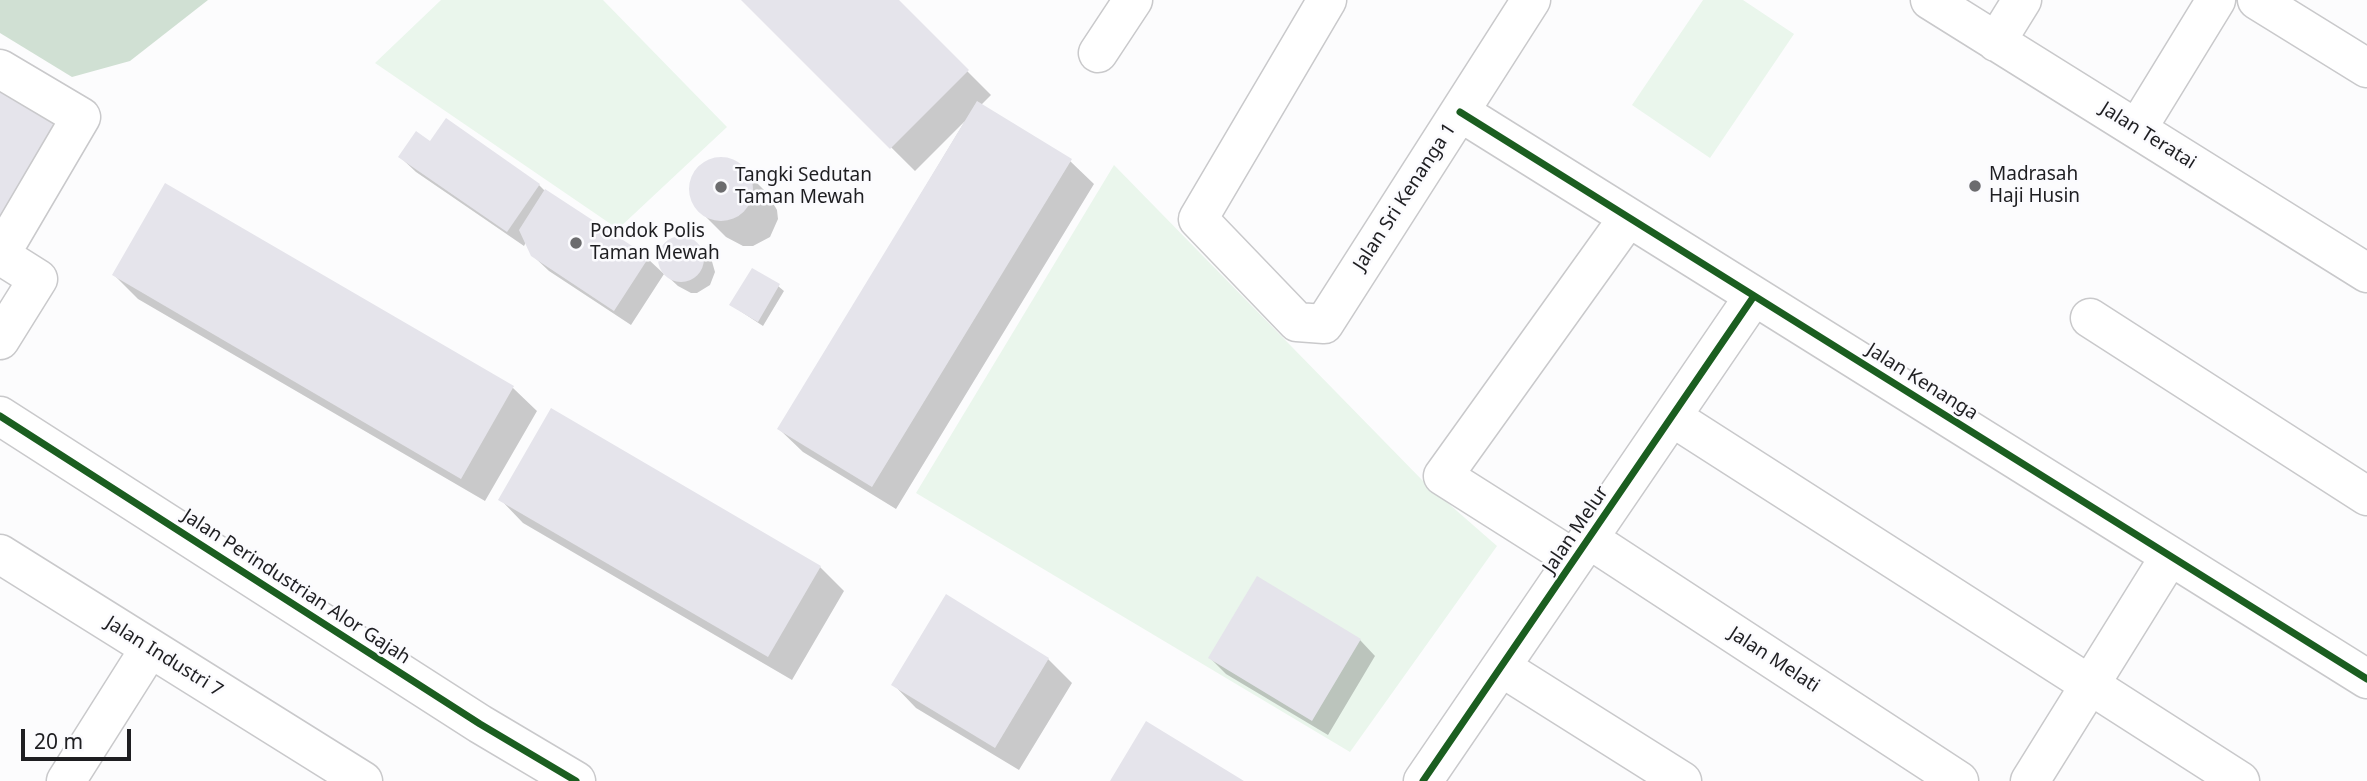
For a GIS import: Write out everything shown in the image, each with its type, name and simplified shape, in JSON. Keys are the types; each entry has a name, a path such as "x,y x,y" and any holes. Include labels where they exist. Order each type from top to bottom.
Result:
{"street":[{"path":"1098,53 1133,0"},
{"name":"Jalan Sri Kenanga 1","path":"1327,0 1198,219 1297,322 1324,324 1531,0"},
{"name":"Jalan Teratai","path":"1930,0 2367,273"},
{"path":"1996,41 2022,0"},
{"path":"2137,129 2216,0"},
{"path":"2257,0 2367,68"},
{"path":"0,69 81,117 0,255 38,279 0,340"},
{"name":"Jalan Kenanga","path":"1460,112 2367,679"},
{"name":"Jalan Melati","path":"1628,218 1443,476 1582,549 1959,781"},
{"name":"Jalan Melur","path":"1423,781 1754,296"},
{"path":"2090,318 2367,496"},
{"name":"Jalan Perindustrian Alor Gajah","path":"0,416 468,716 576,781"},
{"path":"1672,416 2240,781"},
{"name":"Jalan Industri 7","path":"0,554 363,781"},
{"path":"2030,781 2170,556"},
{"path":"66,781 150,648"},
{"path":"1501,667 1682,781"}],"shaded area":[{"path":"441,0 603,0 727,127 618,229 375,63"},
{"path":"1703,0 1743,0 1794,34 1710,158 1632,105"},
{"path":"1114,165 1425,483 1497,546 1350,752 916,493"}],"green space":[{"path":"0,0 208,0 130,61 72,77 0,33"}],"building":[{"path":"741,0 899,0 969,70 890,149"},
{"path":"0,86 61,124 0,225"},
{"path":"977,101 1072,159 872,487 777,429"},
{"path":"446,118 540,184 507,232 398,157 416,131 430,141"},
{"name":"Tangki Sedutan Taman Mewah","path":"721,157 739,163 747,171 753,189 747,207 739,215 721,221 703,215 695,207 689,189 695,171 703,163"},
{"path":"165,183 514,386 461,479 112,275"},
{"name":"Pondok Polis Taman Mewah","path":"545,189 649,257 614,311 531,256 519,230"},
{"path":"681,236 698,242 704,259 698,276 681,282 664,276 658,259 664,242"},
{"path":"752,268 780,284 758,322 729,305"},
{"path":"551,408 821,566 768,657 498,500"},
{"path":"1257,576 1361,639 1312,721 1208,658"},
{"path":"946,594 1049,658 995,748 891,685"},
{"path":"1146,721 1244,781 1110,781"}],"cycle path":[{"path":"1460,112 2367,679"},
{"path":"1423,781 1754,296"},
{"path":"0,416 480,724 576,781"}],"place":[{"name":"Madrasah Haji Husin","path":"1975,186"},
{"name":"Tangki Sedutan Taman Mewah","path":"721,187"},
{"name":"Pondok Polis Taman Mewah","path":"576,243"}]}
